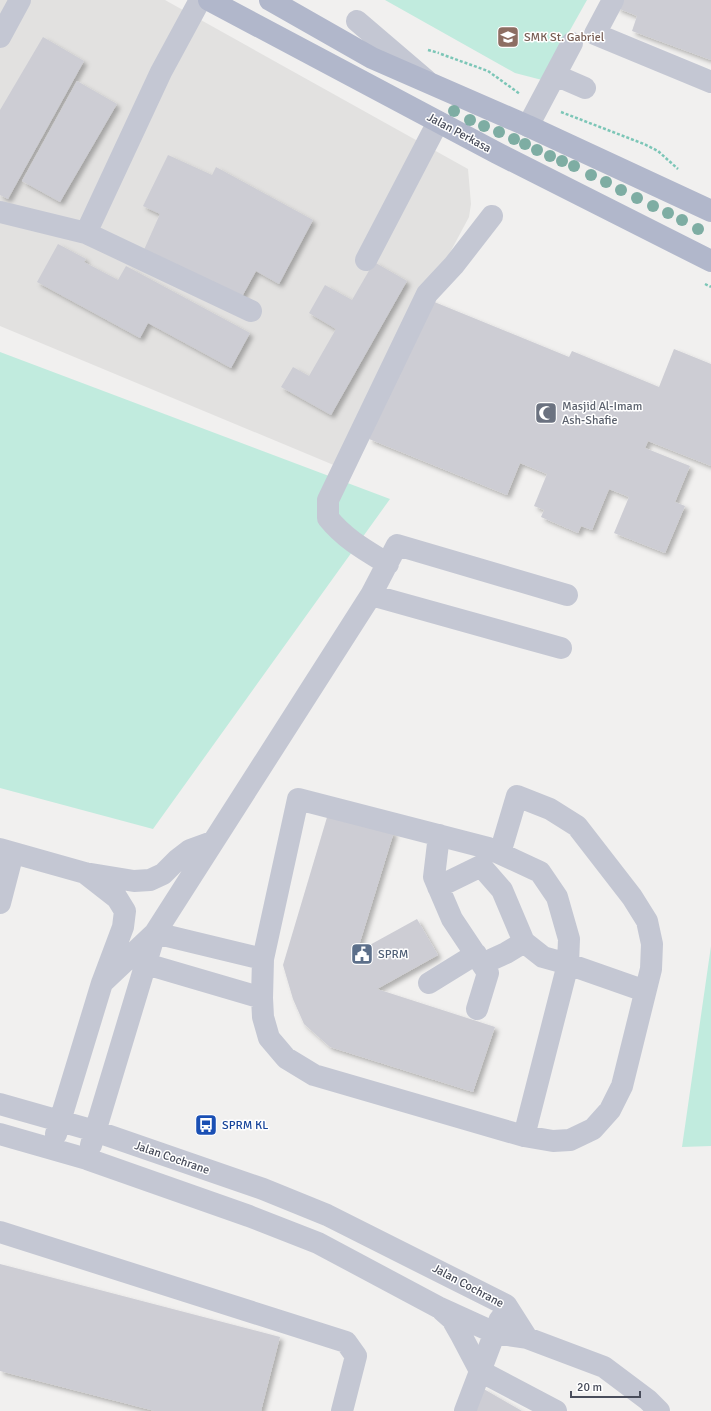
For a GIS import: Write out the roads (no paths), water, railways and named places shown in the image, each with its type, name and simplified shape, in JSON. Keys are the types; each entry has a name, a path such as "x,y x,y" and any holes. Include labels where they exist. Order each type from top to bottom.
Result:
{"main road":[{"name":"Jalan Perkasa","path":"209,0 438,122 711,261"},
{"path":"270,0 372,58 528,126 711,211"}],"street":[{"path":"0,37 20,0"},
{"path":"86,233 162,72 200,0"},
{"path":"613,0 595,34 711,82"},
{"path":"357,21 429,82"},
{"path":"528,126 572,43"},
{"path":"555,75 585,88"},
{"path":"366,260 438,122"},
{"path":"0,212 86,233 251,311"},
{"path":"388,564 351,541 338,530 328,518 328,500 428,294 454,265 492,216"},
{"path":"102,983 155,933 371,595 398,545 567,594"},
{"path":"371,595 561,648"},
{"path":"500,853 517,796 550,809 577,826 632,897 647,922 652,944 651,969 622,1086 610,1110 593,1129 570,1140 553,1141 524,1136 314,1075 286,1058 270,1038 263,1017 263,959 298,799 488,848 500,853 540,872 557,897 568,939 568,964 524,1136"},
{"path":"439,835 434,878 452,919 488,973 477,1009"},
{"path":"0,902 7,851 85,873 134,881 150,880 163,874 190,850 212,842"},
{"path":"438,887 481,866 502,890 524,942 543,957 568,964 645,991"},
{"path":"52,1149 102,983 123,927 125,911 117,898 85,873"},
{"path":"155,933 263,959"},
{"path":"86,1159 155,933"},
{"path":"429,983 479,959 506,953 524,942"},
{"path":"146,964 262,998"},
{"name":"Jalan Cochrane","path":"0,1104 95,1131 263,1189 327,1215 506,1305 527,1338"},
{"path":"0,1134 86,1159 249,1216 318,1243 438,1306 495,1333 527,1338 604,1367 648,1400 659,1411"},
{"path":"0,1150 52,1149"},
{"path":"0,1232 346,1342 356,1356 342,1411"},
{"path":"465,1411 506,1305"},
{"path":"438,1306 452,1319 480,1371 556,1411"}],"place":[{"name":"SMK St. Gabriel","path":"508,37"},
{"name":"Masjid Al-Imam Ash-Shafie","path":"546,413"},
{"name":"SPRM","path":"362,954"},
{"name":"SPRM KL","path":"206,1125"}]}
